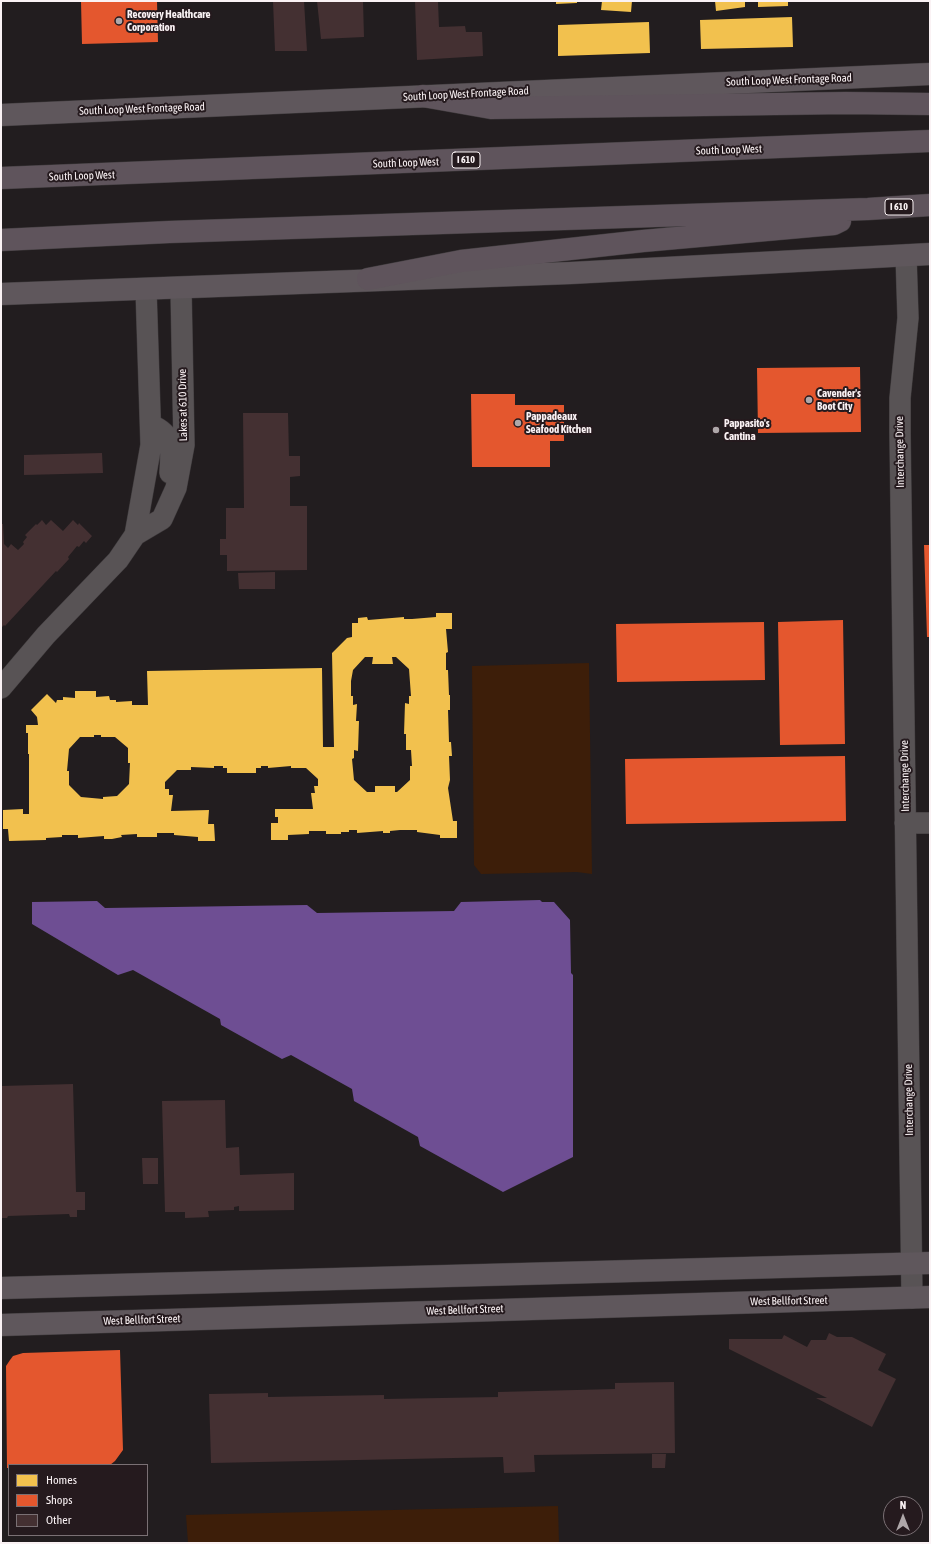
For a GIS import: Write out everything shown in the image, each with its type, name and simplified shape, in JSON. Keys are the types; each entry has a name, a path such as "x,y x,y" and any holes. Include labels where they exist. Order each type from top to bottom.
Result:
{"highway":[{"path":"423,96 491,108 846,103 930,104"},
{"name":"South Loop West","path":"1,178 930,141"},
{"name":"I 610","path":"1,240 169,232 868,209 930,205"},
{"path":"368,279 461,261 643,241 834,224 868,209"}],"main road":[{"name":"South Loop West Frontage Road","path":"1,115 930,74"},
{"path":"1,294 180,288 368,279 570,274 930,254"},
{"path":"5,1291 259,1281 921,1263"},
{"path":"669,1270 670,1304"},
{"path":"467,1276 468,1310"},
{"path":"259,1281 260,1316"},
{"name":"West Bellfort Street","path":"1,1324 921,1297"}],"street":[{"name":"Interchange Drive","path":"906,255 908,318 900,398 905,824 921,1297"},
{"name":"Lakes at 610 Drive","path":"162,519 176,488 184,445 180,288"},
{"path":"136,536 150,451 151,425 146,289"},
{"name":"Lakes at 610 Drive","path":"151,425 162,430 168,437 170,449 169,484 162,519"},
{"path":"1,688 46,635 118,560 136,536 162,519"},
{"path":"905,824 930,823"}],"shaded area":[{"path":"589,663 592,874 577,872 481,874 474,865 472,666"},
{"path":"540,900 542,902 554,902 570,920 571,973 573,975 573,1157 503,1192 420,1146 418,1137 354,1101 352,1089 291,1055 282,1059 221,1025 220,1019 133,970 118,975 32,924 32,902 97,901 105,908 307,905 317,913 454,911 461,902"},
{"path":"558,1506 559,1543 188,1543 186,1515"}],"building: Homes":[{"path":"556,1 577,1 577,3 556,4"},
{"path":"602,1 632,1 631,12 601,10"},
{"path":"715,1 745,1 745,7 716,11"},
{"path":"758,1 788,1 788,6 758,7"},
{"path":"792,17 793,47 701,49 700,20"},
{"path":"649,22 650,53 558,56 558,25"},
{"path":"436,613 452,613 452,629 446,629 448,652 446,653 446,670 448,670 450,695 450,710 448,710 449,742 451,742 452,756 449,756 450,780 448,788 453,821 457,821 457,838 440,838 440,835 417,832 417,830 390,831 390,833 383,833 383,831 357,833 357,830 349,830 349,832 341,832 341,834 326,834 326,831 309,831 309,834 288,835 288,840 271,840 271,823 278,823 278,817 275,817 275,809 313,809 311,793 315,793 314,786 318,786 318,779 306,768 291,768 291,766 268,768 268,766 261,766 261,768 256,768 256,773 227,773 227,768 223,768 223,766 214,766 214,768 191,767 191,770 177,770 165,782 165,789 169,789 169,795 173,795 171,811 209,810 208,824 214,824 215,841 198,841 198,837 174,835 174,833 157,833 157,837 137,837 137,834 121,835 122,837 104,839 104,836 78,838 78,835 62,835 62,837 46,838 46,840 9,841 8,829 3,829 3,810 23,809 23,814 29,814 29,754 26,725 38,725 37,717 31,710 47,694 56,703 57,700 63,700 63,697 75,698 75,691 96,691 96,697 109,696 110,700 116,700 116,702 132,701 132,705 148,705 147,671 322,668 323,747 334,747 332,653 347,638 352,637 352,623 358,623 358,618 367,617 368,620 404,617 404,619 412,619 436,617","holes":["365,657 373,657 372,664 393,664 392,657 396,657 409,669 411,696 409,696 409,704 405,703 404,734 406,734 406,750 411,750 412,766 410,766 410,780 397,792 395,792 395,786 375,786 375,792 367,792 354,780 352,759 354,758 354,750 358,751 359,721 356,721 357,704 353,705 353,696 351,696 351,681 353,670","94,735 101,735 101,737 115,737 128,748 128,763 130,763 129,784 117,796 103,797 103,799 81,797 69,785 69,771 67,771 69,749 80,737 94,737"]}],"building: Shops":[{"name":"Recovery Healthcare Corporation","path":"81,1 157,1 158,42 82,44"},
{"name":"Cavender's Boot City","path":"860,367 861,432 758,433 757,368"},
{"name":"Pappadeaux Seafood Kitchen","path":"471,394 515,394 515,405 564,405 564,441 550,441 550,467 472,467"},
{"path":"924,545 930,545 930,637 927,637"},
{"path":"843,620 845,744 780,745 778,622"},
{"path":"764,622 765,680 617,682 616,624"},
{"path":"845,756 846,821 626,824 625,759"},
{"path":"120,1350 123,1450 115,1461 111,1464 8,1464 7,1468 6,1366 13,1356 23,1353"}],"building: Other":[{"path":"273,1 304,1 307,51 275,51"},
{"path":"317,1 363,1 364,37 321,39"},
{"path":"415,1 438,1 439,27 465,26 466,32 482,32 483,56 417,60"},
{"path":"243,413 288,413 289,456 300,456 300,476 290,477 290,506 307,506 307,570 227,571 227,555 220,555 220,539 226,539 226,508 244,508"},
{"path":"102,453 103,473 24,475 24,455"},
{"path":"42,520 46,525 51,520 63,531 73,520 78,525 79,523 92,536 86,543 84,541 79,547 77,546 68,557 69,559 57,572 56,571 5,626 4,625 1,628 1,524 3,524 4,544 8,548 11,544 18,550 24,544 23,542 27,537 25,535"},
{"path":"275,572 275,589 239,589 238,573"},
{"path":"73,1084 76,1192 85,1192 85,1210 77,1210 77,1217 70,1217 69,1214 8,1216 7,1218 1,1218 1,1086"},
{"path":"225,1100 226,1148 239,1147 240,1175 294,1173 294,1210 239,1211 239,1206 234,1207 234,1210 208,1211 209,1217 185,1218 185,1212 165,1212 162,1101"},
{"path":"142,1158 158,1158 158,1184 143,1184"},
{"path":"829,1333 837,1337 852,1337 886,1354 878,1370 896,1379 872,1427 816,1398 827,1398 729,1349 729,1339 782,1339 784,1335 807,1347 811,1340 826,1340"},
{"path":"674,1382 675,1453 534,1455 535,1472 504,1473 503,1457 211,1463 209,1394 268,1393 268,1397 384,1395 384,1399 498,1397 498,1392 615,1389 615,1383"},
{"path":"652,1454 666,1454 665,1468 652,1468"}],"place":[{"name":"Recovery Healthcare Corporation","path":"119,21"},
{"name":"Cavender's Boot City","path":"809,400"},
{"name":"Pappadeaux Seafood Kitchen","path":"518,423"},
{"name":"Pappasito's Cantina","path":"716,430"}]}
